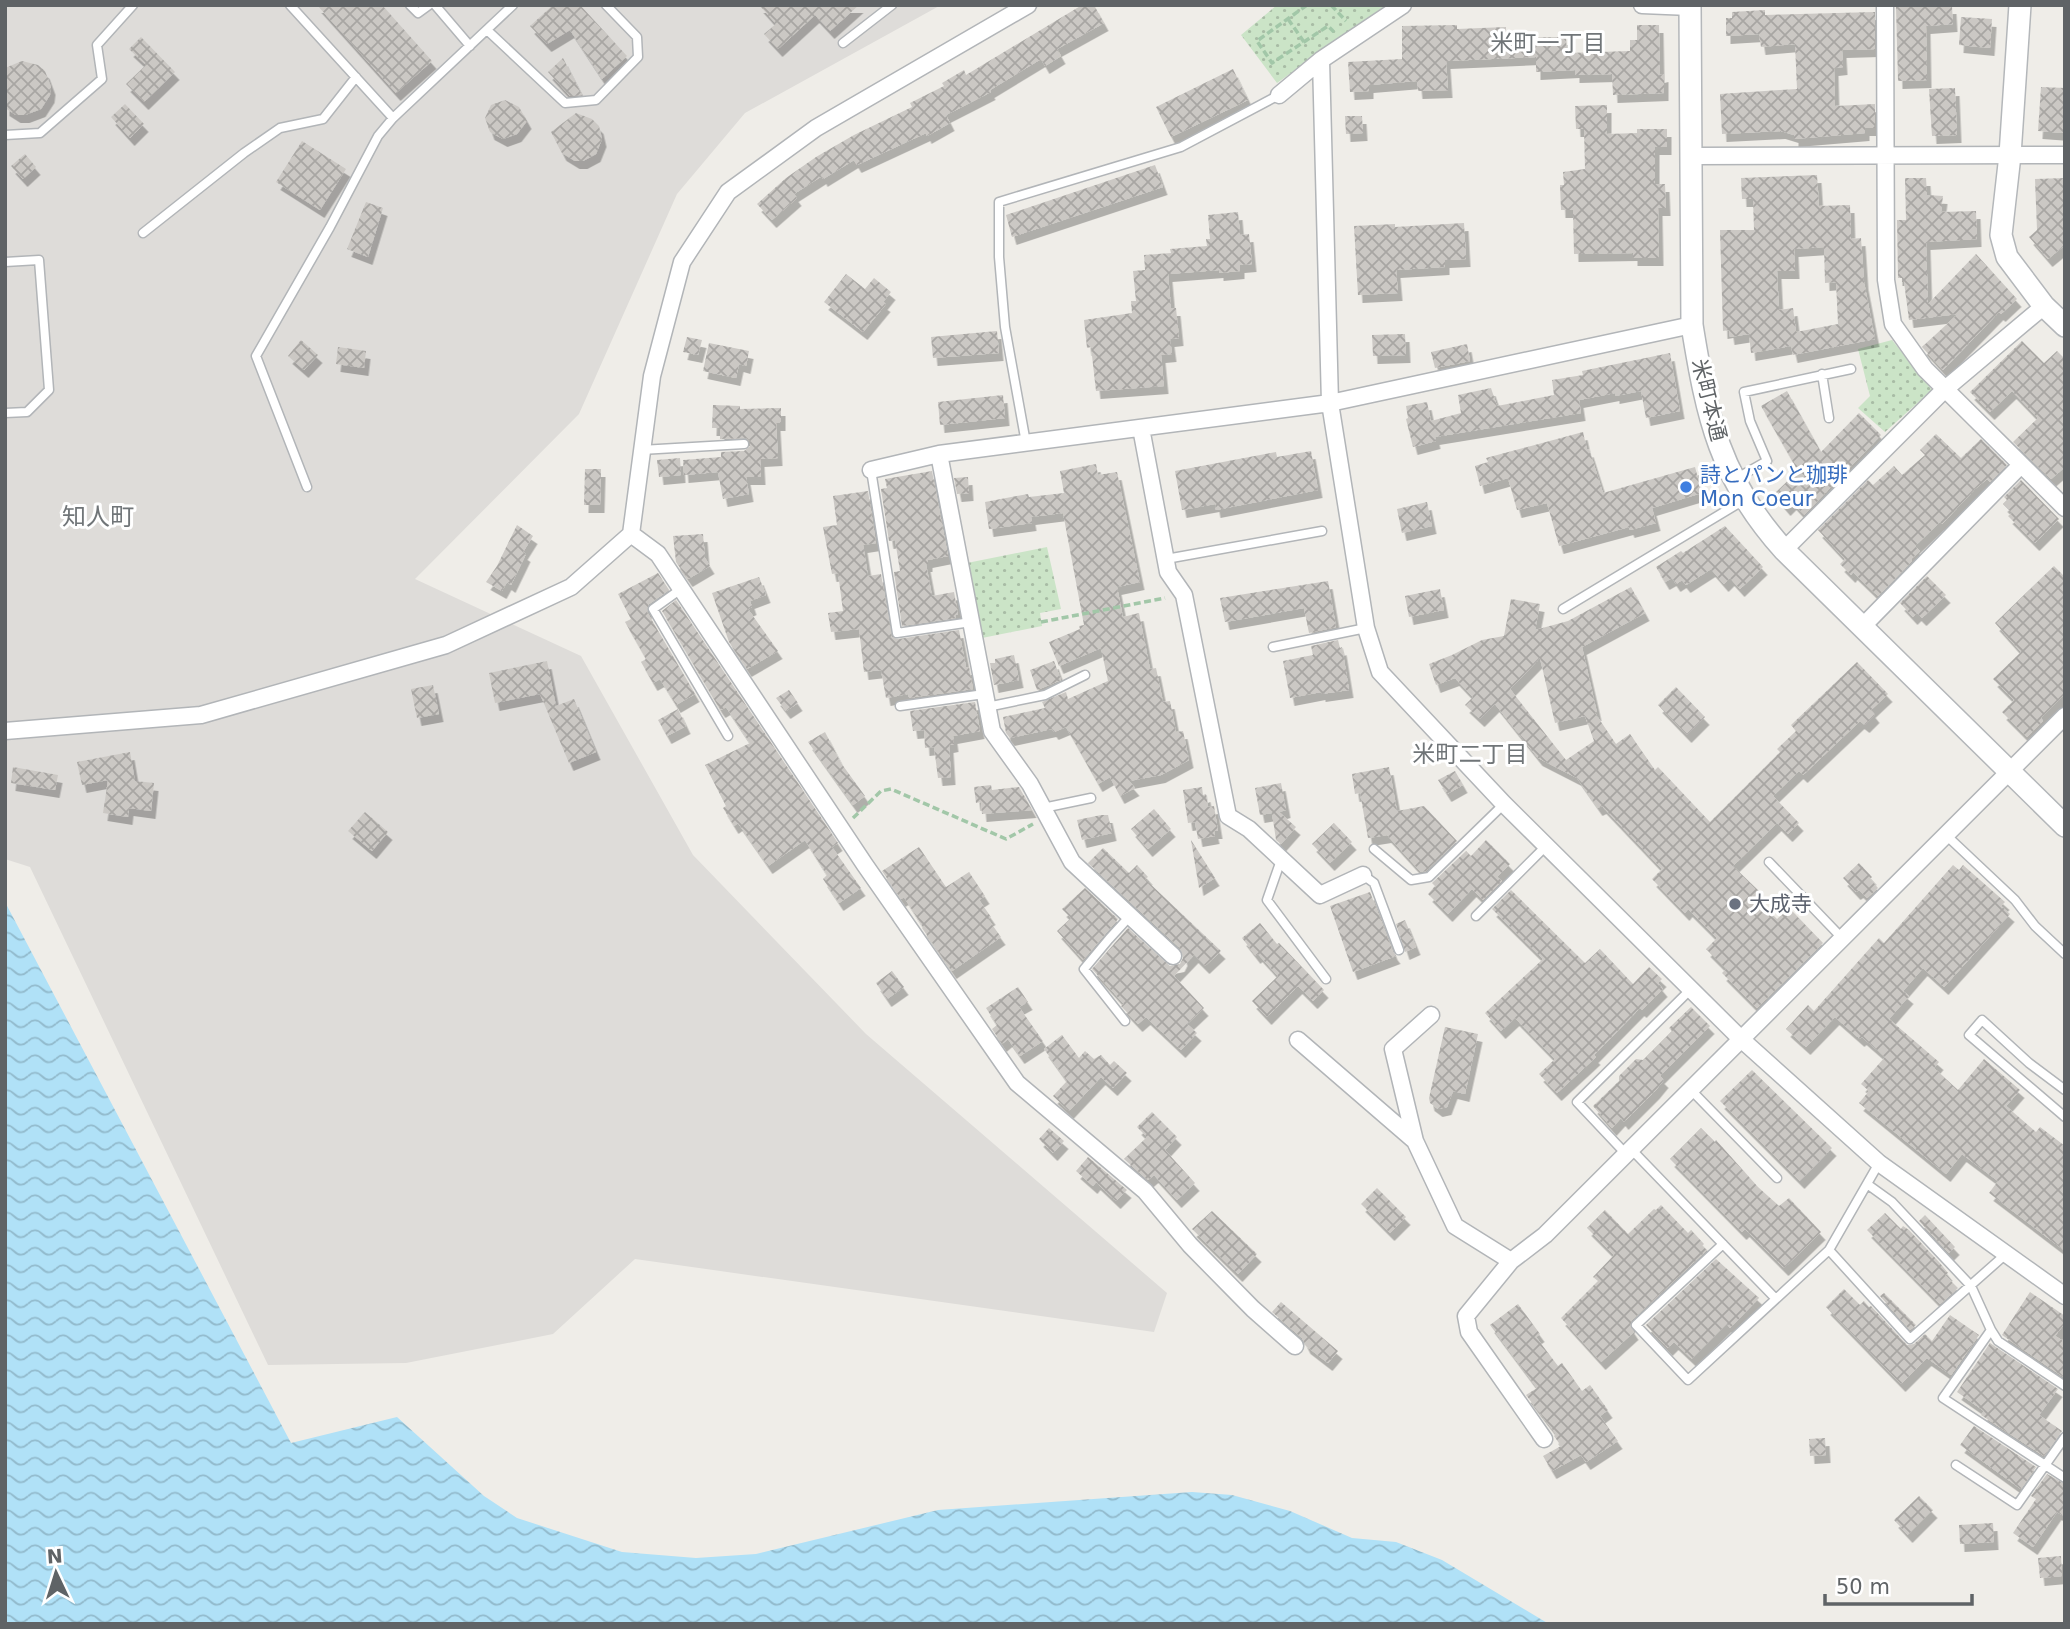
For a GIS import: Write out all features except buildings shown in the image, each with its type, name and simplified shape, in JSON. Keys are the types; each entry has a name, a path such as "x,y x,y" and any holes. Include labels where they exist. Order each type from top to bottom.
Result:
{"street":[{"path":"5,731 201,715 446,645 571,587 631,534 652,376 682,262 728,192 816,128 1028,5"},
{"path":"1279,95 1321,60 1403,5"},
{"path":"1642,5 1690,6"},
{"path":"1885,5 1886,280 1893,324 1925,369 1944,390 2065,508"},
{"path":"2020,5 2010,155 2001,235 2007,257 2044,306 2065,326"},
{"name":"米町本通","path":"1690,6 1692,325 1700,376 1714,431 1734,480 1744,500 1784,550 2065,826"},
{"path":"1321,60 1330,403 1366,628 1380,672 1504,804 1741,1039 1879,1163 2065,1296"},
{"path":"1692,156 2065,155"},
{"path":"1784,550 1944,390 2044,306"},
{"path":"871,470 939,454 1330,403 1692,325"},
{"path":"1141,428 1168,572 1184,595 1228,816 1249,829 1320,895 1363,875"},
{"path":"939,454 992,731 1030,784 1072,862 1173,956"},
{"path":"1861,627 2021,465"},
{"path":"631,534 658,554 841,830 1017,1083 1145,1191 1190,1245 1295,1346"},
{"path":"1544,1438 1469,1332 1466,1316 1511,1261 1545,1235 2065,716"},
{"path":"1430,1015 1393,1049 1415,1141 1455,1226 1511,1261"},
{"path":"1298,1040 1415,1141"}],"lane":[{"path":"5,135 40,133 102,79 97,45 133,5"},
{"path":"290,5 393,118"},
{"path":"410,5 418,13 429,5"},
{"path":"435,5 470,46"},
{"path":"307,487 256,356 330,227 378,136 393,118 513,5"},
{"path":"486,30 565,103 596,100 638,57 637,37 606,5"},
{"path":"843,43 892,5"},
{"path":"143,233 280,128 323,119 356,77"},
{"path":"1026,443 1005,327 999,257 999,202 1181,147 1279,95"},
{"path":"5,262 39,260 48,390 27,412 5,412"},
{"path":"1734,480 1767,461 1750,421 1744,392 1851,369"},
{"path":"1822,374 1829,418"},
{"path":"641,450 744,444"},
{"path":"871,470 897,633 971,622"},
{"path":"1563,609 1744,500"},
{"path":"1166,559 1322,531"},
{"path":"681,589 653,609 728,736"},
{"path":"1273,647 1366,628"},
{"path":"900,706 1045,695 1085,675"},
{"path":"1045,812 1091,798"},
{"path":"1374,849 1411,880 1429,877 1504,804"},
{"path":"1946,834 2015,900 2035,926 2065,954"},
{"path":"1476,916 1546,846"},
{"path":"1282,859 1267,900 1326,979"},
{"path":"1769,862 1842,938"},
{"path":"1363,875 1374,883 1399,950"},
{"path":"1125,1021 1084,970 1130,916"},
{"path":"1691,989 1577,1102 1775,1298"},
{"path":"2065,1090 2029,1063 1982,1020 1969,1035 2065,1117"},
{"path":"1689,1089 1777,1178"},
{"path":"1723,1244 1636,1325 1688,1380 1829,1250 1879,1163"},
{"path":"1867,1184 1892,1202 1971,1286 1998,1341 2065,1386"},
{"path":"1829,1250 1910,1339 2007,1254"},
{"path":"1991,1330 1943,1398 2065,1478"},
{"path":"1956,1465 2017,1505 2065,1437"}],"path":[{"path":"1307,5 1257,41 1272,63 1328,26 1333,31 1356,14"},
{"path":"1331,5 1346,21"},
{"path":"1288,19 1304,42"},
{"path":"1041,622 1184,595"},
{"path":"841,830 881,791 891,789 1006,839 1045,812"}],"shaded area":[{"path":"5,5 941,5 745,113 677,194 579,414 415,579 581,656 693,855 866,1034 1167,1293 1154,1332 635,1259 553,1334 406,1363 268,1365 30,867 5,859"}],"green space":[{"path":"1277,5 1386,5 1277,83 1241,35"},
{"path":"1892,340 1932,390 1885,432 1858,408 1870,396 1858,349"},
{"path":"1047,547 1061,609 1040,613 1042,626 982,638 967,563"}],"water":[{"path":"5,902 291,1443 397,1417 484,1496 517,1518 622,1552 696,1558 756,1554 938,1510 1192,1492 1232,1495 1290,1511 1352,1538 1396,1542 1442,1560 1549,1624 5,1624"}],"place":[{"name":"詩とパンと珈琲 Mon Coeur","path":"1686,487"},
{"name":"大成寺","path":"1735,904"}],"district":[{"name":"米町一丁目","path":"1548,43"},
{"name":"知人町","path":"98,517"},
{"name":"米町二丁目","path":"1470,754"}]}
